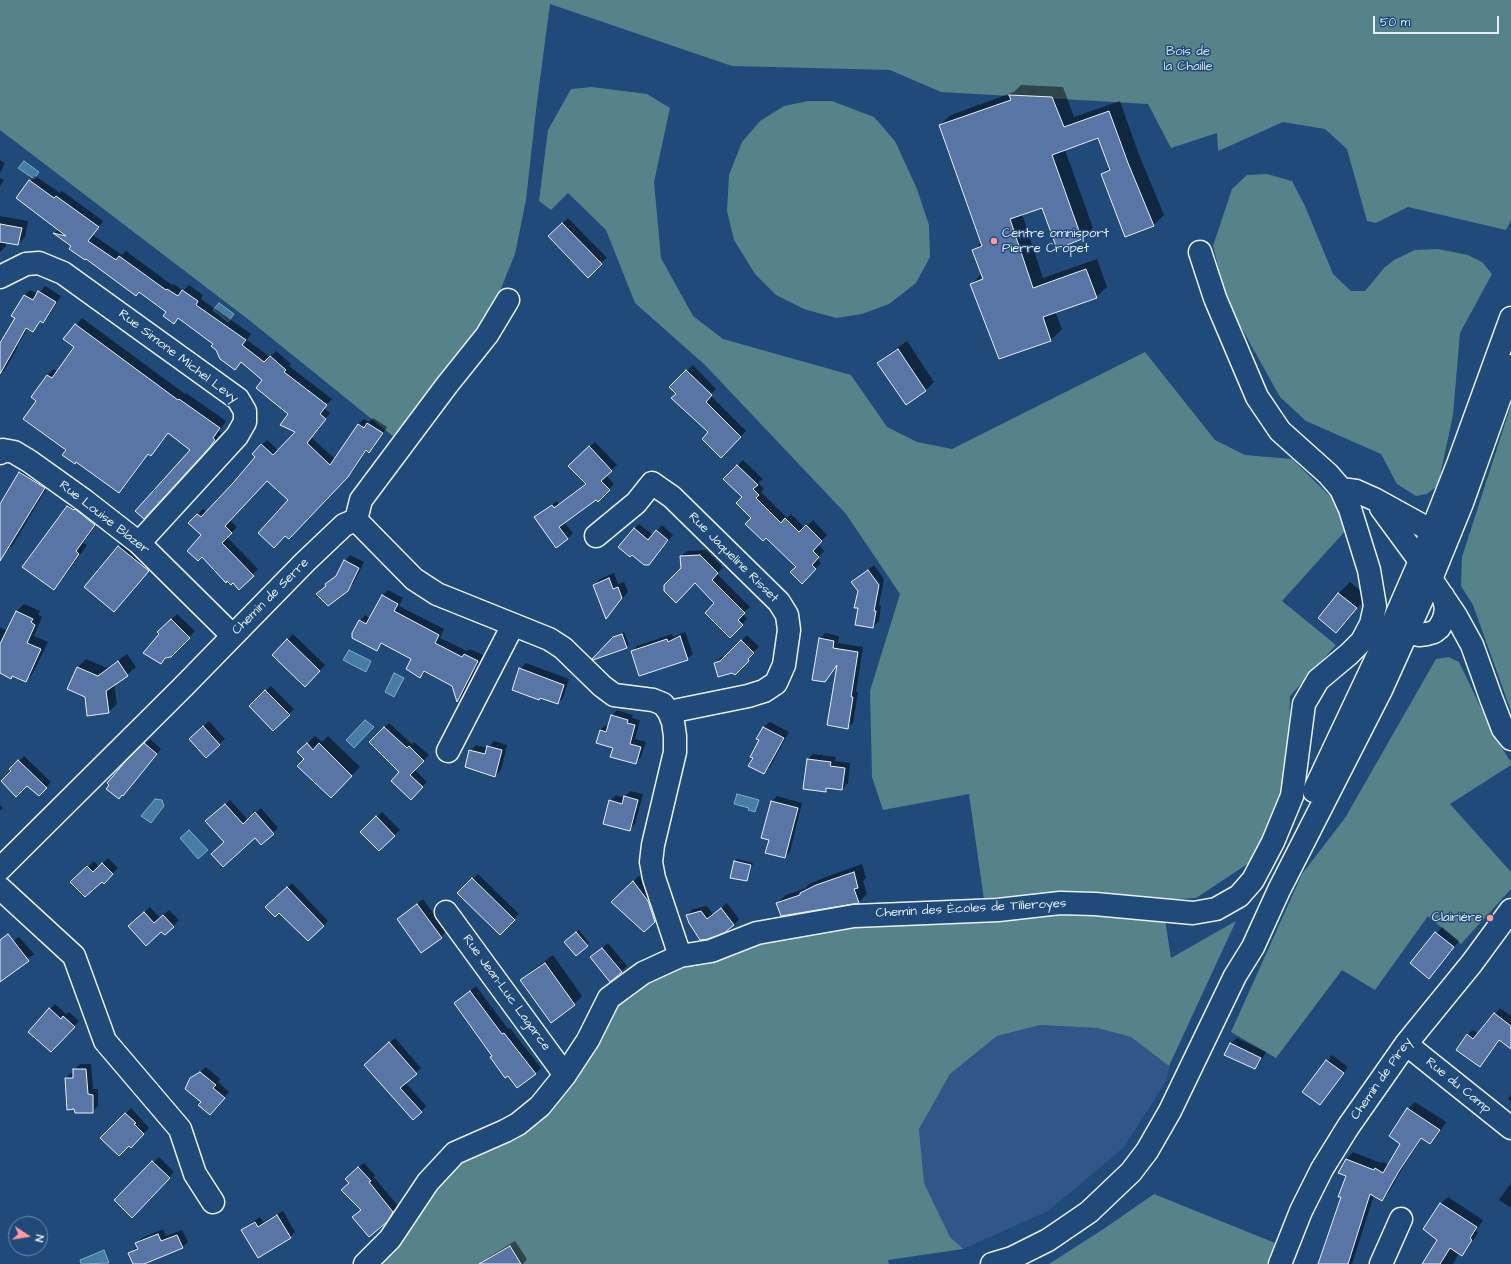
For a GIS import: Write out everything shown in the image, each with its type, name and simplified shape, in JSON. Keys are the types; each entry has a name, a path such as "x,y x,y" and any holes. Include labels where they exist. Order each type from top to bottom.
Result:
{"street":[{"path":"1200,252 1215,298 1257,397 1280,431 1328,474 1342,489 1356,491 1374,499 1432,531"},
{"name":"Rue Simone Michel Levy","path":"0,277 26,264 39,263 63,273 238,399 244,410 245,422 237,436 139,543"},
{"path":"508,300 487,335 447,385 361,500 356,520 414,579 437,594 549,639 563,648 602,686 614,695 653,700 663,704 669,712 673,722 675,752 653,845 651,862 654,878 680,956"},
{"path":"992,1264 1012,1258 1048,1240 1089,1212 1131,1172 1147,1151 1170,1111 1235,976 1253,947 1309,831 1360,733 1407,633 1426,569 1432,531 1511,318"},
{"path":"1235,976 1243,945 1356,699 1389,632 1462,503 1511,366"},
{"name":"Rue Louise Blazer","path":"0,453 3,450 14,452 85,500 139,543 232,635"},
{"name":"Rue Jaqueline Risset","path":"596,536 636,503 652,483 672,497 779,602 787,615 789,630 784,664 776,683 764,691 748,696 669,712"},
{"name":"Chemin des Écoles de Tilleroyes","path":"365,1264 390,1239 428,1182 455,1153 518,1124 540,1106 565,1075 588,1040 609,998 643,973 680,956 711,952 757,933 854,916 998,910 1060,903 1095,904 1193,913 1216,909 1239,896 1253,880 1273,842 1292,796 1304,704 1318,680 1362,641 1371,624 1374,606 1370,570 1342,489"},
{"path":"1374,499 1426,569 1444,596 1472,645 1503,729 1511,739"},
{"name":"Chemin de Serre","path":"0,869 183,687 232,635 344,525 356,520"},
{"path":"1360,733 1366,707 1426,569"},
{"path":"1407,633 1419,635 1427,634 1434,632 1439,628 1443,622 1445,614 1446,607 1444,596"},
{"path":"448,751 513,625"},
{"path":"0,888 74,956 105,1041 180,1129 195,1174 213,1202"},
{"name":"Chemin de Pirey","path":"1280,1264 1301,1211 1322,1168 1348,1127 1406,1044 1472,963 1511,910"},
{"name":"Rue Jean-Luc Lagarce","path":"446,912 565,1075"},
{"name":"Rue du Camp","path":"1406,1044 1511,1128"},
{"path":"1381,1264 1401,1219"}],"shaded area":[{"path":"24,161 39,172 34,179 18,168"},
{"path":"219,303 234,314 228,322 213,310"},
{"path":"349,650 371,661 366,672 343,660"},
{"path":"394,673 404,678 394,697 385,692"},
{"path":"365,720 374,727 354,748 346,740"},
{"path":"737,794 759,800 755,812 748,810 749,808 734,804"},
{"path":"155,799 162,800 164,806 151,823 141,816"},
{"path":"189,830 208,850 198,859 180,838"},
{"path":"1040,1025 1097,1028 1131,1037 1169,1066 1167,1080 1124,1147 1048,1211 963,1249 950,1237 924,1183 919,1128 950,1074 997,1036"},
{"path":"104,1250 109,1263 81,1264 80,1260"}],"green space":[{"name":"Bois de la Chaille","path":"0,0 1511,0 1511,220 1506,230 1408,207 1376,223 1367,221 1347,149 1325,129 1283,122 1218,151 1217,133 1171,148 1148,104 941,92 890,70 732,66 550,4 526,200 515,254 496,301 482,324 394,437 249,320 0,130"},
{"path":"592,87 647,94 670,108 654,182 661,258 693,316 723,339 851,375 887,427 917,442 952,449 1145,352 1215,440 1245,455 1292,459 1336,502 1347,529 1282,601 1336,645 1290,696 1288,785 1255,859 1196,898 1162,900 1171,958 1236,921 1169,1066 1131,1037 1097,1028 1040,1025 997,1036 950,1074 919,1129 924,1183 950,1237 963,1249 888,1260 889,1264 373,1264 457,1162 508,1138 611,1006 638,985 680,965 754,942 863,921 986,914 969,794 883,810 872,777 870,691 900,594 846,514 705,365 635,303 606,230 568,193 551,210 539,201 548,130 571,89"},
{"path":"808,101 832,101 874,117 895,141 917,189 929,225 930,257 916,283 889,304 862,314 836,318 804,309 776,295 755,274 734,240 727,211 729,175 742,142 760,121 784,106"},
{"path":"1267,174 1292,181 1305,206 1333,274 1351,291 1365,291 1384,268 1394,260 1415,250 1438,249 1468,255 1482,262 1492,274 1460,333 1453,415 1438,485 1427,494 1416,496 1397,484 1381,454 1306,421 1280,397 1227,302 1213,246 1232,189 1247,175"},
{"path":"1511,405 1511,711 1473,605 1461,586 1462,557"},
{"path":"1449,657 1459,662 1496,739 1511,762 1511,765 1450,804 1511,872 1511,889 1461,944 1428,916 1375,990 1342,970 1276,1058 1231,1032 1302,874 1345,818 1436,659"},
{"path":"1154,1194 1275,1243 1267,1264 1049,1264"}],"building":[{"path":"1009,95 1052,97 1064,127 1109,111 1128,163 1154,226 1125,237 1101,174 1110,170 1098,138 1052,155 1082,239 1057,249 1042,208 1010,219 1033,288 1086,269 1097,298 1043,317 1051,341 999,359 970,284 983,279 972,250 982,246 939,125 1011,100"},
{"path":"29,180 54,198 56,196 99,227 88,241 116,260 119,256 166,290 167,289 178,296 182,290 198,301 196,305 246,340 242,345 264,362 270,356 286,370 284,372 327,405 320,414 326,419 307,443 330,465 358,424 364,428 367,423 383,433 369,453 366,450 348,477 289,539 285,536 274,548 258,533 288,500 267,481 225,526 232,533 222,543 254,576 239,590 233,583 231,585 227,581 226,583 202,557 198,561 187,551 201,535 188,523 197,514 201,517 233,483 255,457 252,454 261,444 273,455 295,432 280,425 288,414 256,388 262,380 241,362 235,370 220,359 216,350 211,346 213,344 178,318 174,324 163,316 166,312 139,292 136,296 86,259 85,260 69,249 71,246 53,233 66,236 16,198"},
{"path":"562,223 602,264 588,278 548,236"},
{"path":"0,224 22,228 18,245 0,242"},
{"path":"38,291 56,302 43,323 40,321 33,332 26,328 0,374 0,343 15,318 11,316 24,295 33,300"},
{"path":"75,324 178,400 179,399 220,428 213,438 215,440 209,448 144,519 135,511 190,450 168,433 151,456 148,454 119,493 76,462 75,464 62,455 66,450 23,419 36,401 31,397 47,375 52,378 74,347 63,339"},
{"path":"898,349 926,391 906,405 877,363"},
{"path":"686,370 712,395 706,402 741,437 721,458 702,439 708,432 671,398 676,394 669,387"},
{"path":"589,446 612,471 601,481 610,490 598,502 596,500 559,527 568,539 556,548 534,517 552,505 554,508 586,484 568,466"},
{"path":"737,465 758,485 753,489 759,495 756,498 781,523 785,518 799,532 806,525 822,541 813,551 819,557 812,565 816,569 802,584 790,572 796,567 766,538 763,541 745,524 751,518 736,503 742,497 723,479"},
{"path":"19,472 45,488 0,561 0,504"},
{"path":"67,506 74,510 75,509 95,525 76,551 79,554 54,590 22,567"},
{"path":"634,528 648,540 656,530 668,540 649,565 644,565 632,555 630,557 618,547"},
{"path":"118,546 149,571 114,612 84,587"},
{"path":"700,555 718,573 712,580 745,613 738,620 743,625 730,638 705,613 714,603 695,583 676,603 664,591 664,585 681,568 680,556"},
{"path":"344,560 359,568 348,591 328,606 316,594 326,586 325,584 336,576"},
{"path":"868,570 879,585 874,611 876,611 873,628 855,625 858,608 854,608 858,591 851,582"},
{"path":"609,578 613,589 618,587 622,598 606,619 593,585"},
{"path":"1338,593 1357,608 1336,633 1318,618"},
{"path":"382,595 398,604 394,611 439,635 435,643 462,657 464,654 478,661 457,702 452,686 424,671 420,678 406,669 411,659 381,643 377,651 352,638 352,633 359,620 366,624"},
{"path":"16,611 33,619 31,622 35,625 27,643 41,649 26,682 12,676 11,679 0,673 0,644"},
{"path":"171,619 190,638 171,657 165,658 161,664 143,653 159,634 157,632"},
{"path":"622,634 627,648 593,660 592,659 613,637"},
{"path":"680,636 688,660 639,676 631,651 667,639 668,642"},
{"path":"819,638 834,641 833,648 858,652 848,729 827,725 837,665 825,682 812,680"},
{"path":"287,639 320,671 305,687 272,655"},
{"path":"741,640 754,653 748,659 749,661 735,675 732,673 718,677 714,663 720,661"},
{"path":"118,661 128,676 106,691 109,713 87,716 85,697 67,689 77,667 98,676"},
{"path":"519,668 564,685 558,704 540,698 539,700 512,690"},
{"path":"265,690 290,715 273,731 249,706"},
{"path":"611,715 628,720 627,723 635,725 630,744 641,747 636,764 610,757 613,748 596,743 600,730 606,732"},
{"path":"203,726 220,745 206,758 189,739"},
{"path":"384,727 407,748 409,746 424,761 410,775 423,787 411,800 391,781 399,772 369,742"},
{"path":"763,727 784,738 764,774 748,766 753,758 750,757 759,740 756,739"},
{"path":"144,743 157,754 119,799 106,789 109,785 107,783"},
{"path":"307,743 313,750 319,743 352,776 331,798 297,766 304,759 297,752"},
{"path":"487,746 502,750 495,777 465,767 469,750 485,754"},
{"path":"807,759 831,762 830,766 845,768 842,790 826,788 826,792 803,789"},
{"path":"18,760 47,788 39,796 27,786 16,797 1,781 11,771 9,769"},
{"path":"624,796 638,800 630,831 603,824 609,800 622,804"},
{"path":"771,801 798,808 785,858 765,853 769,840 761,838"},
{"path":"225,804 243,824 255,812 274,834 261,845 255,838 223,867 211,854 224,842 205,821"},
{"path":"376,816 395,836 379,851 360,832"},
{"path":"734,861 751,865 747,881 730,878"},
{"path":"102,863 113,874 104,884 102,882 85,897 70,882 87,866 93,872"},
{"path":"854,872 858,888 854,889 859,903 781,916 776,903 800,895 800,893 816,885"},
{"path":"472,878 515,920 500,935 457,893"},
{"path":"633,881 648,901 655,922 644,932 611,902"},
{"path":"287,887 324,926 308,941 279,913 275,917 265,907"},
{"path":"417,904 442,938 421,953 397,919"},
{"path":"721,908 734,925 724,933 708,939 700,940 689,923 686,915 701,911 707,919"},
{"path":"144,912 154,923 163,915 174,927 165,935 161,932 146,946 128,926"},
{"path":"576,932 588,946 576,956 564,942"},
{"path":"1435,932 1454,947 1429,979 1410,963"},
{"path":"8,934 29,961 0,982 0,940"},
{"path":"602,948 622,972 610,982 590,957"},
{"path":"545,963 575,1005 551,1023 520,980"},
{"path":"470,991 502,1034 504,1033 536,1074 517,1088 508,1076 505,1078 490,1057 492,1056 454,1003"},
{"path":"49,1008 61,1019 63,1016 75,1027 51,1052 28,1032"},
{"path":"1494,1013 1511,1026 1511,1049 1499,1040 1480,1067 1456,1050 1467,1034 1473,1039"},
{"path":"389,1042 417,1074 400,1088 422,1112 413,1120 364,1065"},
{"path":"1230,1043 1261,1058 1255,1069 1224,1055"},
{"path":"1326,1060 1344,1073 1320,1105 1302,1092"},
{"path":"73,1069 86,1069 88,1094 93,1095 93,1113 75,1113 74,1109 67,1110 65,1078 73,1078"},
{"path":"200,1072 216,1085 213,1088 225,1098 210,1115 198,1105 201,1102 185,1089 190,1078"},
{"path":"1407,1108 1440,1130 1430,1144 1421,1138 1399,1171 1382,1201 1370,1194 1348,1264 1318,1264 1341,1197 1338,1197 1346,1176 1338,1173 1346,1159 1374,1170 1375,1168 1383,1173 1400,1144 1389,1136"},
{"path":"125,1113 136,1123 134,1124 144,1134 131,1148 129,1146 119,1156 100,1138"},
{"path":"152,1161 170,1178 132,1218 114,1200"},
{"path":"358,1167 371,1181 369,1182 393,1212 387,1222 369,1237 352,1217 361,1210 341,1190 349,1183 345,1179"},
{"path":"1440,1203 1477,1227 1470,1238 1472,1240 1462,1256 1450,1248 1440,1264 1422,1264 1437,1240 1423,1229"},
{"path":"277,1215 291,1238 258,1258 241,1230 255,1222 258,1227"},
{"path":"158,1234 161,1241 177,1235 183,1248 144,1264 133,1264 128,1253 138,1249 135,1243"},
{"path":"510,1246 521,1264 479,1264"}],"place":[{"name":"Centre omnisport Pierre Cropet","path":"994,241"},
{"name":"Clairière","path":"1490,918"}]}
